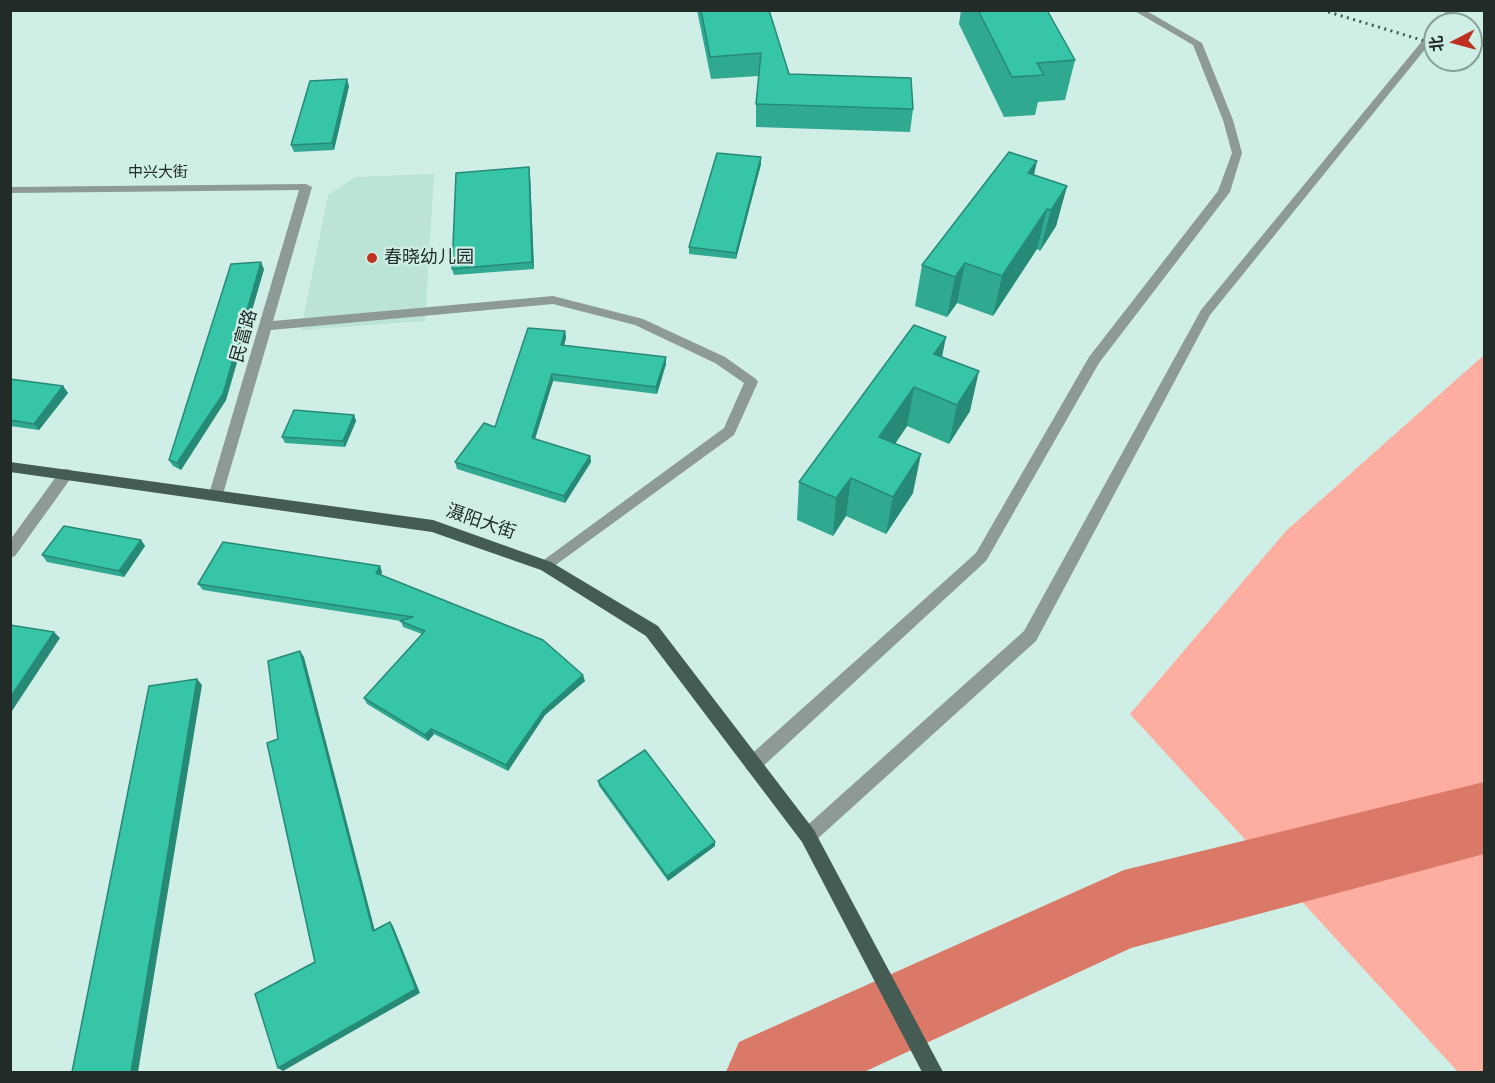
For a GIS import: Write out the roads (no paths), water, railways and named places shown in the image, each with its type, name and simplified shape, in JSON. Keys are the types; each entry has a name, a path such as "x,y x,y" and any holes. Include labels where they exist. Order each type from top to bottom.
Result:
{"main road":[{"name":"滠阳大街","path":"10,467 433,526 546,566 652,631 811,842 933,1072"}],"street":[{"path":"753,764 981,557 1094,360 1224,192 1237,153 1228,120 1197,43 1137,10"},
{"path":"811,842 1030,636 1204,313 1423,47"},
{"name":"中兴大街","path":"10,190 306,187"},
{"name":"民富路","path":"216,494 306,187"},
{"path":"265,326 553,300 639,322 720,360 751,382 729,431 546,566"},
{"path":"10,552 66,474"}],"waterway":[{"path":"769,1072 1124,910 1484,818"}],"railway":[{"path":"1322,10 1423,40"}],"place":[{"name":"春晓幼儿园","path":"372,258"}]}
